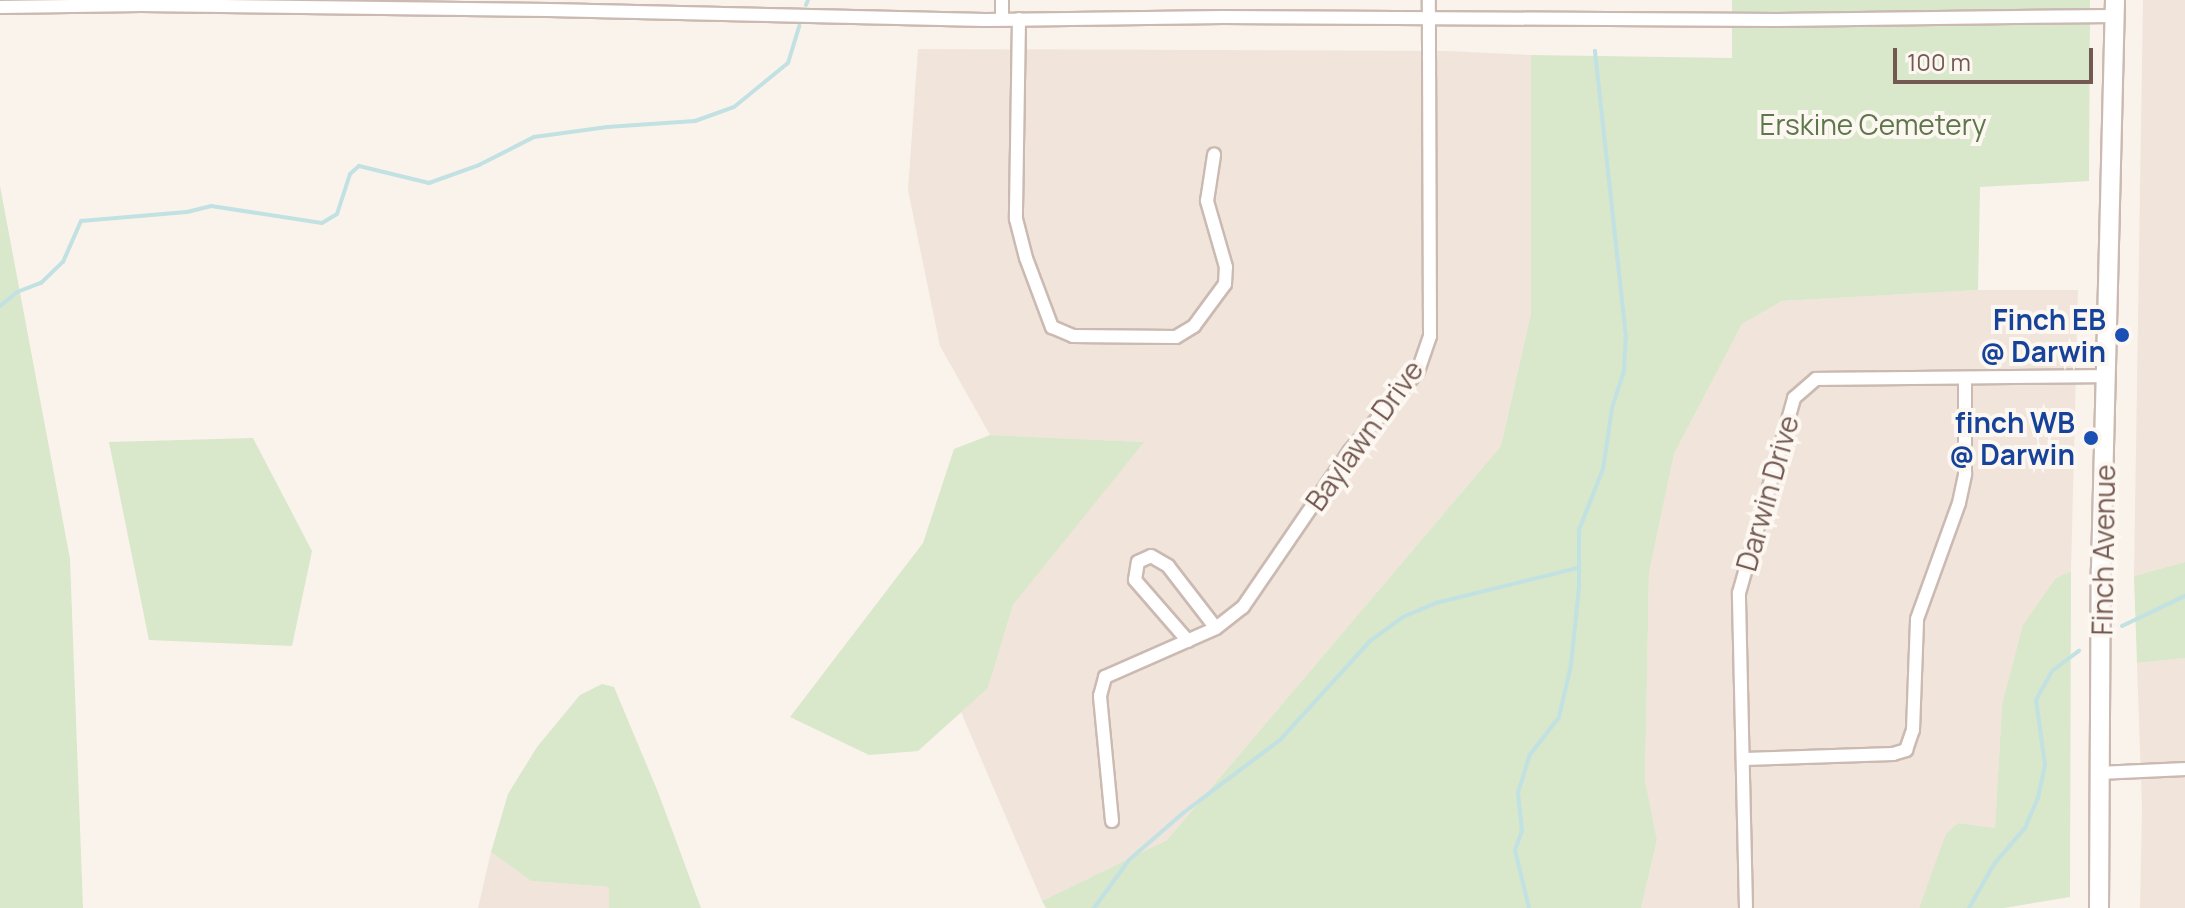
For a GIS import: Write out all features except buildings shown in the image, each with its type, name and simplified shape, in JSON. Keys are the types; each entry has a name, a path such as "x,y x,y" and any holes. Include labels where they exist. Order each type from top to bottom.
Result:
{"main road":[{"name":"Finch Avenue","path":"2099,908 2114,8"}],"street":[{"path":"1002,0 1002,19"},
{"name":"Baylawn Drive","path":"1112,821 1100,696 1105,677 1216,628 1243,607 1349,452 1418,371 1430,336 1429,0"},
{"path":"0,7 251,6 1002,19 1430,19 2114,8"},
{"path":"1019,19 1016,219 1026,258 1052,327 1073,336 1176,337 1194,326 1225,284 1226,267 1207,201 1214,155"},
{"name":"Darwin Drive","path":"1746,908 1739,593 1794,398 1816,379 2108,376"},
{"path":"1745,759 1893,754 1906,750 1913,730 1917,619 1959,503 1965,474 1965,378"},
{"path":"1188,641 1135,580 1138,562 1151,556 1168,566 1216,628"},
{"path":"2099,773 2185,769"}],"shaded area":[{"path":"2143,0 2185,0 2185,562 2134,576"},
{"path":"918,49 1447,51 1531,55 1531,313 1501,446 1167,840 1042,901 961,712 988,688 1013,605 1143,442 990,435 940,346 908,190"},
{"path":"1978,290 2078,290 2071,571 2056,578 2002,705 1995,828 1958,823 1947,834 1919,908 1641,908 1657,840 1645,780 1649,573 1674,454 1742,324 1782,301"},
{"path":"2185,658 2185,908 2140,908 2142,808 2137,663"},
{"path":"491,852 531,881 609,887 609,908 478,908"}],"green space":[{"name":"Erskine Cemetery","path":"1732,0 2090,0 2089,181 1980,187 1978,290 1782,301 1742,324 1674,454 1649,573 1645,780 1657,840 1641,908 1046,908 1042,901 1167,840 1501,446 1531,313 1531,55 1732,58"},
{"path":"0,186 70,559 83,908 0,908"},
{"path":"990,435 1144,442 1013,605 988,688 918,751 869,755 790,717 923,543 954,449"},
{"path":"253,438 312,551 292,646 149,640 109,442"},
{"path":"2185,562 2185,658 2137,663 2134,576"},
{"path":"2071,571 2070,897 2004,908 1919,908 1946,834 1958,823 1995,828 2002,705 2023,625 2056,578"},
{"path":"602,684 614,687 658,792 701,908 609,908 609,887 531,881 491,852 508,794 537,747 580,695"}],"waterway":[{"path":"806,5 808,0"},
{"path":"0,306 17,292 41,283 63,262 81,221 187,212 211,206 322,223 337,214 350,174 359,166 429,183 479,165 534,137 607,127 695,121 734,107 788,63 799,26"},
{"path":"1529,908 1515,850 1522,831 1518,793 1529,756 1559,717 1571,665 1579,587 1579,530 1603,469 1612,408 1624,370 1626,337 1595,51"},
{"path":"1094,908 1129,860 1183,813 1280,740 1370,641 1403,617 1436,603 1577,568"},
{"path":"2122,626 2185,596"},
{"path":"1969,908 1994,864 2025,828 2038,798 2045,765 2036,700 2052,671 2079,651"}],"place":[{"name":"Finch EB @ Darwin","path":"2122,335"},
{"name":"finch WB @ Darwin","path":"2091,438"}]}
